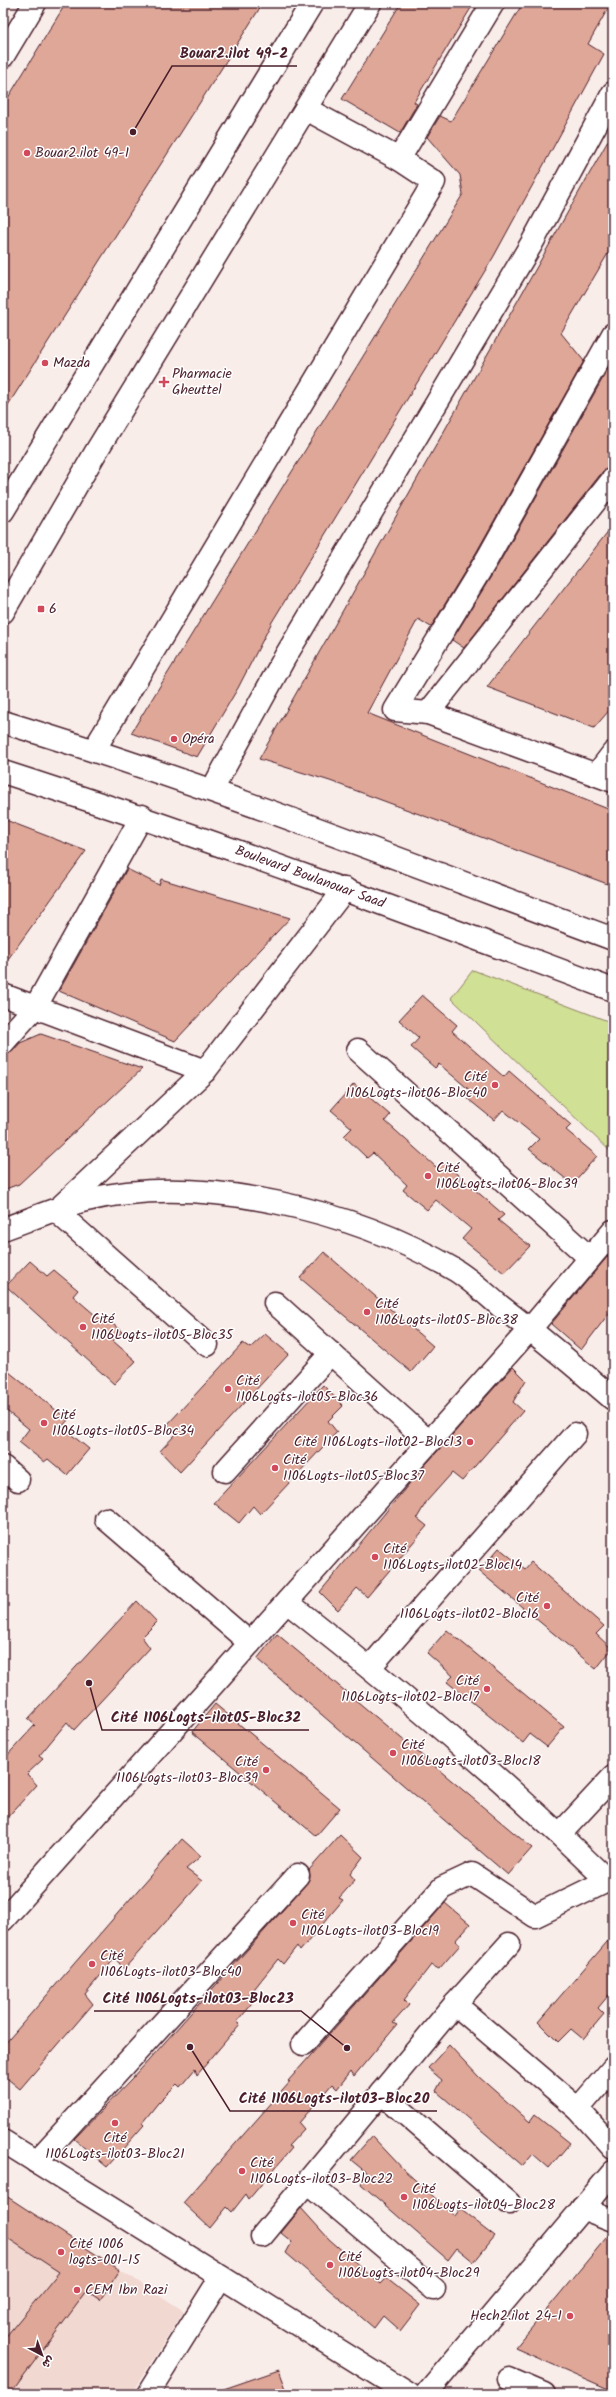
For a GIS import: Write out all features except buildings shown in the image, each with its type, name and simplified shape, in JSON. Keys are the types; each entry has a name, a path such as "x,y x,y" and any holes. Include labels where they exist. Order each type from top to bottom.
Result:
{"street":[{"path":"3,56 35,3"},
{"path":"3,511 312,3"},
{"path":"3,612 96,450 370,3"},
{"path":"399,159 493,3"},
{"path":"212,790 285,657 532,243 613,93"},
{"path":"94,750 434,182 399,159 306,109"},
{"path":"613,334 487,559 395,710 428,713 605,777 613,753"},
{"path":"428,713 613,479"},
{"path":"3,722 94,750 212,790 613,939"},
{"name":"Boulevard Boulanouar Saad","path":"3,772 142,816 345,889 613,990"},
{"path":"3,1043 36,1006 142,816"},
{"path":"56,1211 205,1071 345,889"},
{"path":"3,995 36,1006 205,1071"},
{"path":"358,1050 590,1258"},
{"path":"3,1229 85,1200 120,1195 192,1190 257,1198 348,1222 405,1245 456,1271 530,1329 613,1399"},
{"path":"56,1211 207,1346"},
{"path":"3,1920 530,1329 613,1231"},
{"path":"275,1303 429,1442"},
{"path":"225,1471 331,1353"},
{"path":"370,1667 575,1434"},
{"path":"106,1518 250,1643"},
{"path":"287,1602 370,1667 611,1879 535,1916 472,1874 442,1888 303,2044"},
{"path":"560,1834 613,1777"},
{"path":"36,2162 298,1875"},
{"path":"262,2236 455,2004 509,1944"},
{"path":"455,2004 578,2109 613,2148"},
{"path":"578,2109 613,2068"},
{"path":"381,2094 509,2203"},
{"path":"3,2141 409,2394"},
{"path":"426,2394 613,2172"},
{"path":"307,2182 434,2289"},
{"path":"582,2208 613,2220"},
{"path":"148,2394 221,2277"},
{"path":"509,2379 544,2394"}],"shaded area":[{"name":"CEM Ibn Razi","path":"3,2194 184,2311 131,2394 3,2394"}],"green space":[{"path":"473,970 613,1023 613,1154 451,998"}],"place":[{"name":"Bouar2.ilot 49-2","path":"133,132"},
{"name":"Bouar2.ilot 49-1","path":"27,153"},
{"name":"Mazda","path":"45,363"},
{"name":"Pharmacie Gheuttel","path":"164,382"},
{"name":"6","path":"41,609"},
{"name":"Opéra","path":"174,739"},
{"name":"Cité 1106Logts-ilot06-Bloc40","path":"495,1085"},
{"name":"Cité 1106Logts-ilot06-Bloc39","path":"428,1176"},
{"name":"Cité 1106Logts-ilot05-Bloc38","path":"367,1312"},
{"name":"Cité 1106Logts-ilot05-Bloc35","path":"83,1327"},
{"name":"Cité 1106Logts-ilot05-Bloc36","path":"228,1389"},
{"name":"Cité 1106Logts-ilot05-Bloc34","path":"44,1423"},
{"name":"Cité 1106Logts-ilot02-Bloc13","path":"470,1442"},
{"name":"Cité 1106Logts-ilot05-Bloc37","path":"275,1468"},
{"name":"Cité 1106Logts-ilot02-Bloc14","path":"375,1557"},
{"name":"Cité 1106Logts-ilot02-Bloc16","path":"547,1606"},
{"name":"Cité 1106Logts-ilot05-Bloc32","path":"89,1683"},
{"name":"Cité 1106Logts-ilot02-Bloc17","path":"487,1689"},
{"name":"Cité 1106Logts-ilot03-Bloc18","path":"393,1753"},
{"name":"Cité 1106Logts-ilot03-Bloc39","path":"266,1770"},
{"name":"Cité 1106Logts-ilot03-Bloc19","path":"293,1923"},
{"name":"Cité 1106Logts-ilot03-Bloc40","path":"92,1964"},
{"name":"Cité 1106Logts-ilot03-Bloc20","path":"190,2047"},
{"name":"Cité 1106Logts-ilot03-Bloc23","path":"347,2048"},
{"name":"Cité 1106Logts-ilot03-Bloc21","path":"115,2123"},
{"name":"Cité 1106Logts-ilot03-Bloc22","path":"242,2171"},
{"name":"Cité 1106Logts-ilot04-Bloc28","path":"404,2197"},
{"name":"Cité 1006 logts-001-15","path":"61,2252"},
{"name":"Cité 1106Logts-ilot04-Bloc29","path":"330,2265"},
{"name":"CEM Ibn Razi","path":"77,2290"},
{"name":"Hech2.ilot 24-1","path":"570,2316"}]}
